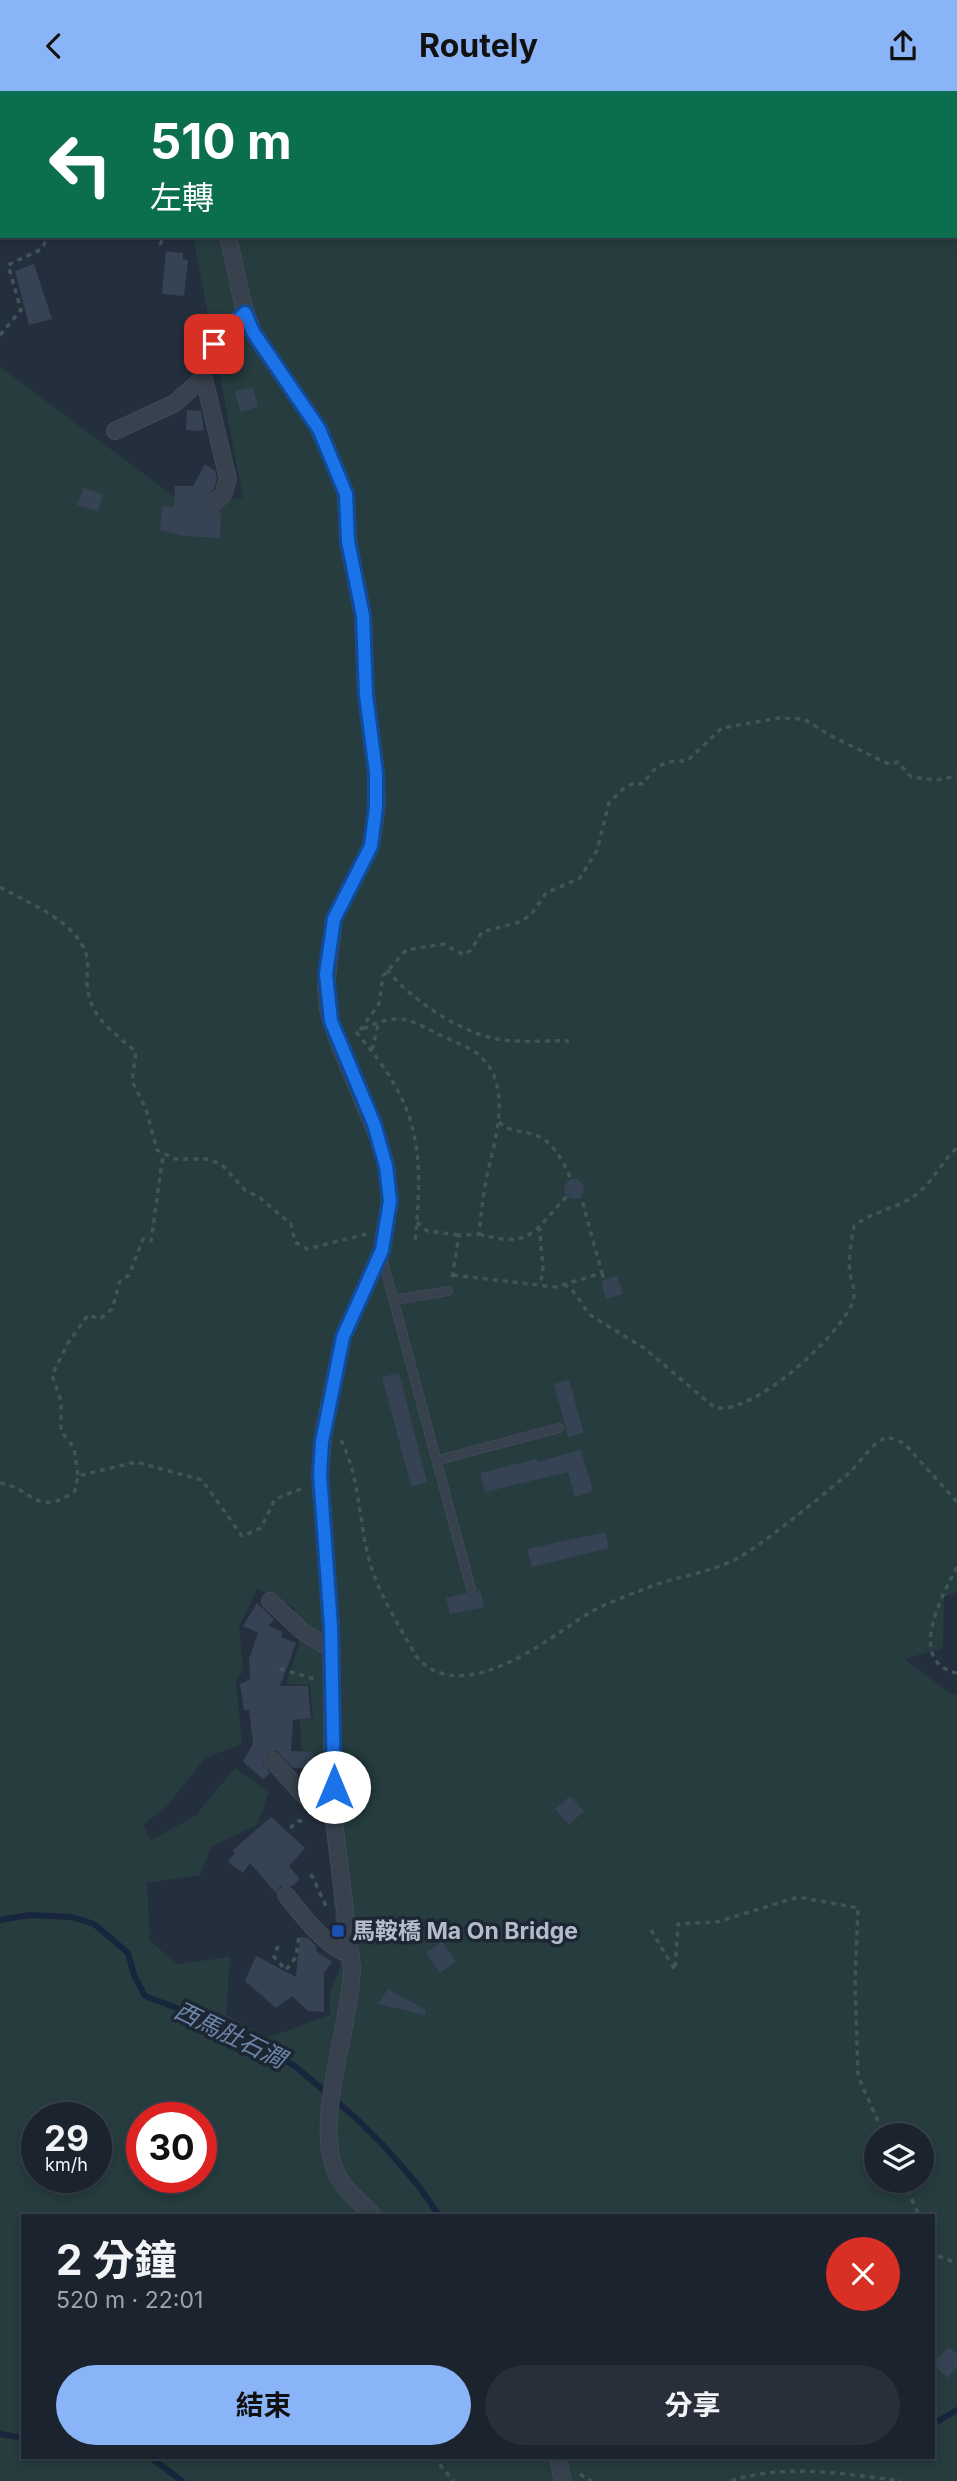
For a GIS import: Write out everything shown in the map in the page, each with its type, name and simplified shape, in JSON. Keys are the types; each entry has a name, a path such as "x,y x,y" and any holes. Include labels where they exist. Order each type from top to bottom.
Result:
{"street":[{"path":"228,238 245,313 253,332 319,429 337,467 346,494 348,541 362,606 376,807 369,856 342,902 330,933 326,986 334,1031 374,1124 386,1166 390,1201 381,1254 343,1337 327,1413 320,1474 332,1650 334,1820 351,1954 351,1990 330,2130 334,2169 341,2182 372,2214"},
{"path":"212,504 223,495 228,479 203,379 203,365 212,348 245,313"},
{"path":"115,431 175,403 203,379"},
{"path":"270,1601 302,1631 332,1650"},
{"path":"273,1761 310,1803 334,1820"},
{"path":"286,1895 330,1942 351,1954"},
{"path":"558,2459 563,2481"}],"lane":[{"path":"381,1254 471,1589"},
{"path":"394,1300 448,1291"},
{"path":"438,1460 559,1428"}],"path":[{"path":"0,335 21,310 8,265 42,249 47,238"},
{"path":"160,245 163,238"},
{"path":"358,1031 379,1004 380,982 387,970 406,950 443,944 464,955 471,950 482,932 519,922 531,915 546,893 580,879 597,850 608,803 634,783 643,784 658,764 687,761 722,728 779,718 803,719 889,764 898,762 911,777 936,780 957,776"},
{"path":"0,887 49,914 82,944 91,970 87,983 95,1016 136,1052 132,1081 146,1109 156,1150 163,1156 175,1159 207,1159 222,1165 245,1190 260,1198 291,1223 295,1243 306,1249 364,1234"},
{"path":"387,970 425,1004 483,1036 569,1041"},
{"path":"334,1031 358,1031 390,1017 408,1018 481,1057 496,1086 499,1122 479,1234"},
{"path":"372,1051 379,1021"},
{"path":"358,1031 398,1088 413,1127 419,1170 415,1243"},
{"path":"499,1122 506,1128 542,1138 565,1164 571,1180"},
{"path":"564,1284 573,1290 590,1315 644,1348 714,1407 728,1407 786,1377 828,1340 853,1300 850,1260 854,1226 913,1196 931,1180 957,1148"},
{"path":"0,1483 45,1502 61,1501 75,1491 78,1476 74,1448 61,1431 61,1401 52,1375 88,1315 100,1319 113,1309 120,1281 129,1275 143,1239 151,1241 163,1156"},
{"path":"417,1221 426,1231 459,1235 479,1234 508,1242 533,1233 567,1196"},
{"path":"581,1198 604,1280"},
{"path":"538,1227 541,1231 540,1242 545,1267 538,1286"},
{"path":"459,1235 453,1275 538,1286 564,1284 602,1273"},
{"path":"327,1413 352,1462 359,1490 361,1519 376,1583 416,1656 425,1665 441,1673 464,1675 498,1668 526,1655 595,1610 648,1587 720,1566 745,1554 850,1472 877,1443 887,1437 899,1439 909,1447 957,1502"},
{"path":"78,1476 136,1462 202,1481 242,1536 261,1528 275,1499 306,1487 320,1474"},
{"path":"957,1567 935,1611 931,1639 936,1660 947,1671 957,1673"},
{"path":"280,1669 332,1682"},
{"path":"290,1828 298,1821"},
{"path":"651,1930 674,1970 678,1924 717,1922 798,1897 858,1908 855,1981 858,2076 879,2123"},
{"path":"278,1946 274,1957 286,1970 296,1957 300,1931"},
{"path":"909,2193 919,2214"},
{"path":"935,2253 957,2263"},
{"path":"435,2459 454,2481"},
{"path":"731,2481 752,2474 793,2471 901,2481"}],"green space":[{"path":"193,238 957,238 957,1592 944,1597 943,1648 904,1659 952,1695 957,1693 957,2481 0,2481 0,367 186,505 243,498","holes":["257,1588 295,1608 299,1644 286,1684 310,1685 313,1718 300,1720 303,1773 322,1775 340,1968 330,1993 330,2015 267,2038 226,2015 230,1957 177,1964 150,1941 147,1883 200,1875 211,1847 257,1825 269,1792 235,1768 195,1816 151,1840 143,1825 167,1806 205,1758 242,1744 236,1681 243,1671 239,1627"]}],"building":[{"path":"166,251 183,253 183,259 188,260 184,296 162,294"},
{"path":"34,264 52,319 29,325 15,271"},
{"path":"253,387 258,407 240,412 235,391"},
{"path":"187,410 201,411 204,431 186,430"},
{"path":"205,464 215,471 217,479 214,489 203,500 202,506 209,514 221,511 220,538 184,536 160,530 162,506 174,507 175,486 193,486"},
{"path":"83,488 103,494 98,511 77,505"},
{"path":"570,1179 578,1179 584,1189 578,1199 570,1199 564,1193 564,1185"},
{"path":"617,1276 623,1294 606,1299 601,1281"},
{"path":"399,1373 427,1482 411,1486 382,1377"},
{"path":"569,1380 584,1433 568,1437 554,1384"},
{"path":"581,1450 593,1491 575,1497 568,1472 485,1492 480,1473"},
{"path":"605,1532 609,1548 532,1567 527,1549"},
{"path":"480,1590 484,1607 450,1614 446,1598 466,1593 472,1595"},
{"path":"257,1603 274,1619 269,1626 283,1632 281,1637 296,1643 280,1686 308,1686 311,1718 293,1720 291,1751 313,1752 313,1769 293,1768 277,1751 267,1753 263,1763 270,1773 263,1779 243,1762 253,1743 249,1710 244,1710 240,1684 250,1679 249,1659 258,1633 243,1626"},
{"path":"570,1796 584,1811 569,1825 555,1809"},
{"path":"271,1817 305,1848 289,1866 300,1879 292,1886 280,1886 276,1893 250,1863 243,1873 228,1862 235,1852 232,1851"},
{"path":"300,1937 308,1938 316,1946 316,1951 332,1962 324,1973 324,2012 308,2011 292,1996 276,2008 245,1981 256,1956 296,1977"},
{"path":"442,1941 456,1961 440,1973 426,1953"},
{"path":"388,1989 426,2010 425,2015 378,2004"},
{"path":"949,2347 957,2354 957,2368 947,2378 935,2365 935,2361"}],"waterway":[{"name":"西馬肚石澗","path":"0,1920 30,1915 72,1917 94,1924 128,1953 134,1975 145,1996 213,2022 295,2066 356,2118 384,2146 438,2214"},
{"name":"西馬肚石澗","path":"935,2423 957,2410"},
{"path":"0,2434 21,2438"},
{"path":"153,2459 182,2481"}],"place":[{"name":"馬鞍橋 Ma On Bridge","path":"338,1931"}],"route":[{"path":"214,344 245,313 253,332 330,449 346,494 348,541 363,616 366,695 376,773 375,821 369,856 334,919 328,949 326,986 328,1010 337,1039 368,1108 379,1140 386,1166 390,1201 378,1262 343,1337 322,1442 320,1474 331,1627 334,1787"}]}
